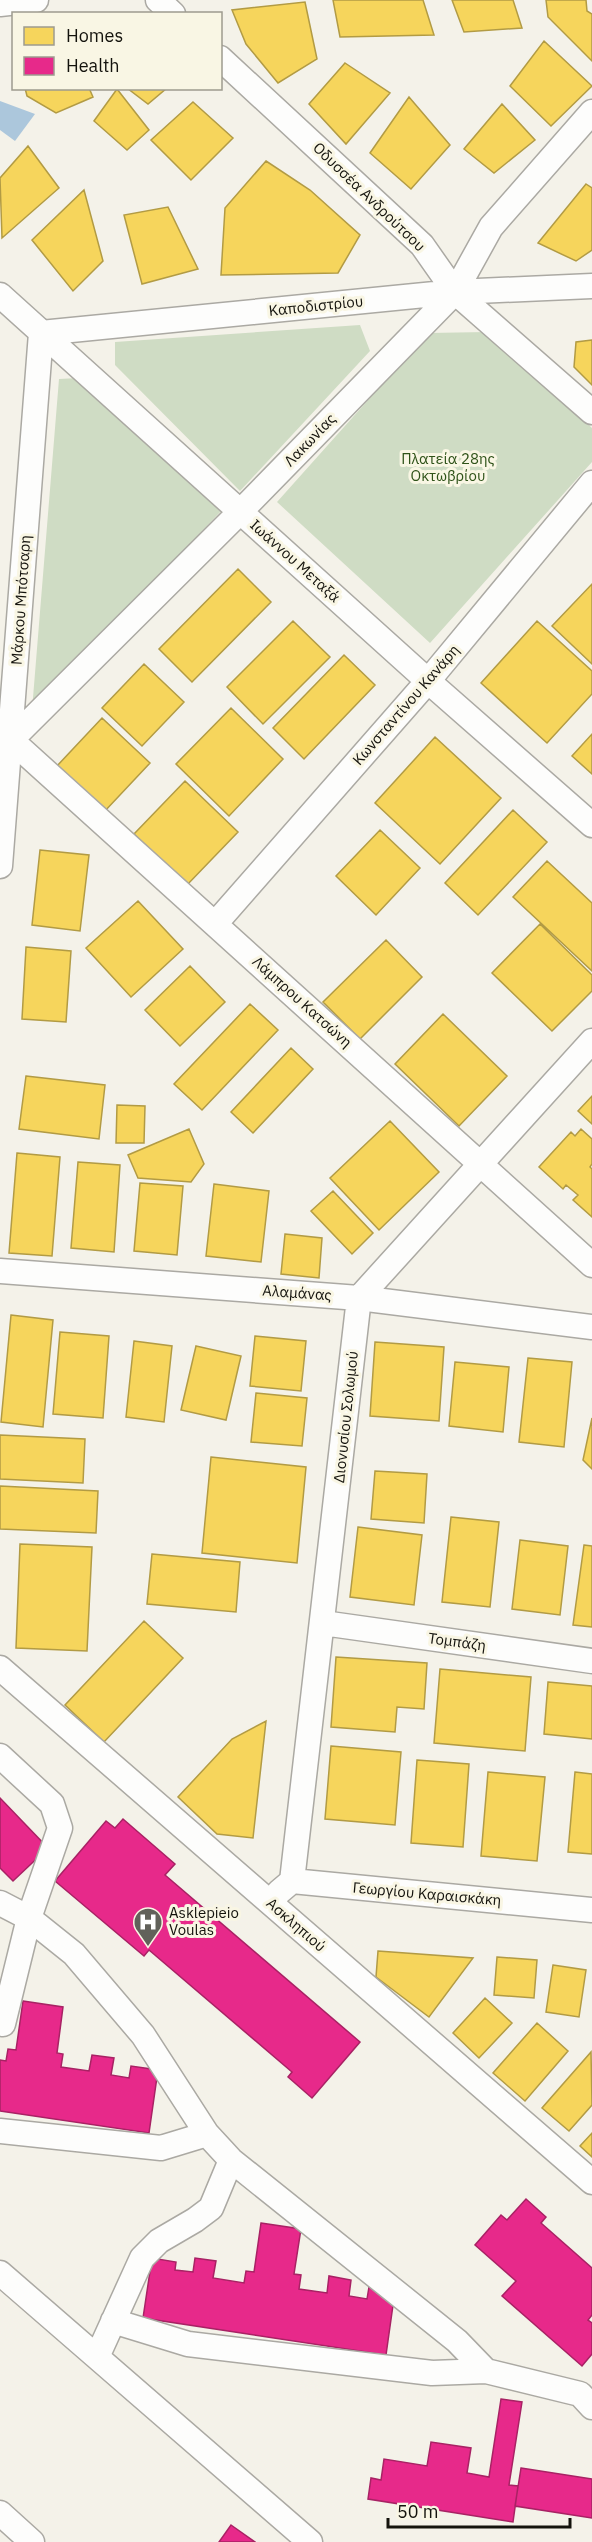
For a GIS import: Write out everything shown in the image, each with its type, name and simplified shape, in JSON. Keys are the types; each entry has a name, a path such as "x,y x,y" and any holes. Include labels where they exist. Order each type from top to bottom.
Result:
{"street":[{"path":"0,4 30,0"},
{"path":"158,0 170,12"},
{"name":"Οδυσσέα Ανδρούτσου","path":"222,60 422,245 455,292 592,412"},
{"name":"Λακωνίας","path":"5,739 240,512 455,292 490,227 592,112"},
{"name":"Καποδιστρίου","path":"41,333 455,292 592,286"},
{"name":"Ιωάννου Μεταξά","path":"0,295 428,681 592,825"},
{"name":"Μάρκου Μπότσαρη","path":"0,866 5,739 41,333"},
{"name":"Κωνσταντίνου Κανάρη","path":"215,924 428,681 592,483"},
{"name":"Λάμπρου Κατσώνη","path":"5,739 215,924 592,1265"},
{"path":"359,1298 592,1041"},
{"name":"Αλαμάνας","path":"0,1271 359,1298 592,1327"},
{"name":"Διονυσίου Σολωμού","path":"292,1881 359,1298"},
{"name":"Τομπάζη","path":"323,1623 592,1661"},
{"name":"Ασκληπιού","path":"0,1668 592,2182"},
{"path":"0,1756 52,1804 60,1828 29,1918 3,2024"},
{"path":"268,1902 292,1881"},
{"name":"Γεωργίου Καραισκάκη","path":"292,1881 592,1910"},
{"path":"0,1904 29,1918 74,1954 143,2035 207,2134 231,2160 458,2341 486,2372"},
{"path":"0,2131 161,2148 207,2134"},
{"path":"97,2357 142,2258 159,2241 211,2208 231,2160"},
{"path":"0,2273 310,2542 326,2542"},
{"path":"113,2321 188,2344 432,2373 486,2372 588,2393"},
{"path":"0,2513 32,2542"}],"green space":[{"path":"360,325 370,351 240,491 115,365 115,342"},
{"name":"Πλατεία 28ης Οκτωβρίου","path":"487,332 592,428 592,462 430,643 277,502 428,333"},
{"path":"78,378 224,508 32,710 59,379"}],"water":[{"path":"0,101 35,114 15,141 0,130"}],"building: Homes":[{"path":"333,0 423,0 434,35 340,37"},
{"path":"452,0 513,0 522,28 464,32"},
{"path":"546,0 586,0 587,11 592,14 592,61 548,17"},
{"path":"305,2 317,59 278,83 246,44 232,10"},
{"path":"544,41 592,86 551,126 510,86"},
{"path":"345,63 390,93 346,144 309,104"},
{"path":"26,90 90,90 93,97 56,113 27,96"},
{"path":"118,90 149,130 127,150 94,121"},
{"path":"130,90 165,90 148,104"},
{"path":"409,97 450,145 411,189 370,153"},
{"path":"193,102 233,138 191,180 151,140"},
{"path":"502,104 535,140 494,173 464,149"},
{"path":"28,146 59,188 2,238 0,178"},
{"path":"266,161 310,190 360,235 338,273 221,275 225,208"},
{"path":"586,184 592,188 592,250 576,261 538,243"},
{"path":"84,190 103,261 73,291 32,240"},
{"path":"168,207 198,269 142,284 124,215"},
{"path":"592,340 592,385 574,367 576,342"},
{"path":"238,569 271,602 192,682 159,649"},
{"path":"592,584 592,664 552,626"},
{"path":"293,621 330,657 263,724 227,687"},
{"path":"537,621 592,671 592,694 547,743 481,683"},
{"path":"344,655 375,685 304,759 273,728"},
{"path":"144,664 184,702 142,746 102,708"},
{"path":"231,708 283,759 229,816 176,764"},
{"path":"102,718 150,763 104,812 56,767"},
{"path":"592,734 592,774 572,756"},
{"path":"435,737 501,798 440,864 375,803"},
{"path":"185,781 238,832 187,885 134,834"},
{"path":"513,810 547,842 478,915 445,883"},
{"path":"380,830 420,868 376,915 336,876"},
{"path":"40,850 89,855 80,931 32,925"},
{"path":"547,861 592,903 592,971 513,897"},
{"path":"138,901 183,949 131,997 86,948"},
{"path":"540,924 592,975 592,991 552,1031 492,973"},
{"path":"386,940 422,977 360,1039 323,1002"},
{"path":"26,947 71,951 66,1022 22,1019"},
{"path":"190,966 225,1002 180,1046 145,1010"},
{"path":"250,1004 278,1030 202,1110 174,1084"},
{"path":"443,1014 507,1076 459,1126 395,1064"},
{"path":"291,1048 313,1069 253,1133 231,1112"},
{"path":"26,1076 105,1085 99,1139 19,1129"},
{"path":"592,1096 592,1124 578,1111"},
{"path":"117,1105 145,1106 144,1143 116,1143"},
{"path":"390,1121 439,1172 379,1230 330,1178"},
{"path":"189,1129 204,1164 191,1182 138,1178 128,1155"},
{"path":"581,1129 592,1139 590,1167 592,1169 592,1217 573,1200 578,1195 566,1185 563,1189 539,1167 571,1132 575,1136"},
{"path":"17,1153 60,1157 52,1256 9,1253"},
{"path":"78,1162 120,1165 114,1252 71,1248"},
{"path":"140,1183 183,1186 177,1255 134,1251"},
{"path":"214,1184 269,1191 261,1262 206,1256"},
{"path":"333,1191 373,1233 352,1254 311,1211"},
{"path":"285,1234 322,1238 319,1278 281,1274"},
{"path":"11,1315 53,1320 43,1427 1,1422"},
{"path":"60,1332 109,1336 103,1418 53,1414"},
{"path":"255,1336 306,1341 301,1391 250,1386"},
{"path":"134,1341 172,1346 164,1422 126,1417"},
{"path":"375,1342 444,1347 439,1421 370,1416"},
{"path":"196,1346 241,1356 226,1420 181,1410"},
{"path":"528,1358 572,1362 564,1447 519,1442"},
{"path":"455,1362 509,1367 503,1432 449,1426"},
{"path":"256,1393 307,1398 302,1446 251,1442"},
{"path":"592,1418 592,1469 583,1460"},
{"path":"0,1435 85,1439 83,1483 0,1479"},
{"path":"211,1457 306,1467 297,1563 202,1553"},
{"path":"375,1471 427,1474 424,1523 371,1519"},
{"path":"0,1486 98,1491 96,1533 0,1529"},
{"path":"451,1517 499,1522 490,1607 442,1602"},
{"path":"358,1527 422,1535 414,1605 350,1597"},
{"path":"520,1540 568,1546 560,1615 512,1609"},
{"path":"20,1544 92,1547 87,1651 16,1648"},
{"path":"584,1545 592,1546 592,1627 573,1625"},
{"path":"152,1554 240,1562 236,1612 147,1604"},
{"path":"144,1621 183,1658 104,1742 65,1705"},
{"path":"336,1657 427,1663 424,1709 397,1707 395,1732 331,1727"},
{"path":"440,1669 531,1677 525,1751 434,1743"},
{"path":"548,1682 592,1686 592,1739 544,1734"},
{"path":"266,1721 253,1838 217,1834 178,1797 232,1739"},
{"path":"331,1746 401,1752 395,1825 325,1819"},
{"path":"417,1760 469,1764 463,1847 411,1843"},
{"path":"488,1772 545,1777 537,1861 481,1856"},
{"path":"575,1772 592,1774 592,1854 568,1852"},
{"path":"378,1951 473,1958 429,2017 376,1977"},
{"path":"497,1957 537,1960 534,1998 494,1995"},
{"path":"553,1965 586,1970 579,2017 546,2012"},
{"path":"485,1998 512,2023 479,2058 453,2033"},
{"path":"537,2023 568,2051 525,2101 493,2073"},
{"path":"591,2052 592,2105 569,2131 542,2108"},
{"path":"592,2133 592,2157 580,2146"}],"building: Health":[{"path":"0,1798 48,1848 13,1881 0,1868"},
{"path":"123,1819 175,1864 165,1875 360,2042 312,2098 288,2077 292,2072 149,1950 144,1956 55,1881 106,1821 115,1828"},
{"path":"23,2001 63,2007 57,2053 63,2054 61,2067 89,2071 92,2055 114,2058 111,2075 129,2078 131,2066 158,2070 149,2133 0,2111 0,2060 6,2061 8,2049 16,2050"},
{"path":"526,2199 546,2217 541,2223 592,2268 592,2315 588,2320 592,2323 592,2354 582,2366 502,2296 516,2281 475,2245 501,2215 507,2220"},
{"path":"261,2223 301,2229 294,2274 301,2275 299,2289 327,2293 329,2276 351,2280 349,2296 367,2299 369,2287 395,2291 386,2355 143,2318 152,2258 176,2262 175,2270 193,2272 195,2258 216,2261 213,2278 244,2283 246,2271 254,2272"},
{"path":"501,2399 522,2402 509,2485 518,2486 513,2522 368,2499 371,2478 381,2480 384,2459 427,2466 431,2442 471,2448 467,2473 489,2477"},
{"path":"521,2468 592,2479 592,2518 515,2506"},
{"path":"231,2525 255,2542 219,2542"}],"place":[{"name":"Asklepieio Voulas","path":"148,1948"}]}
